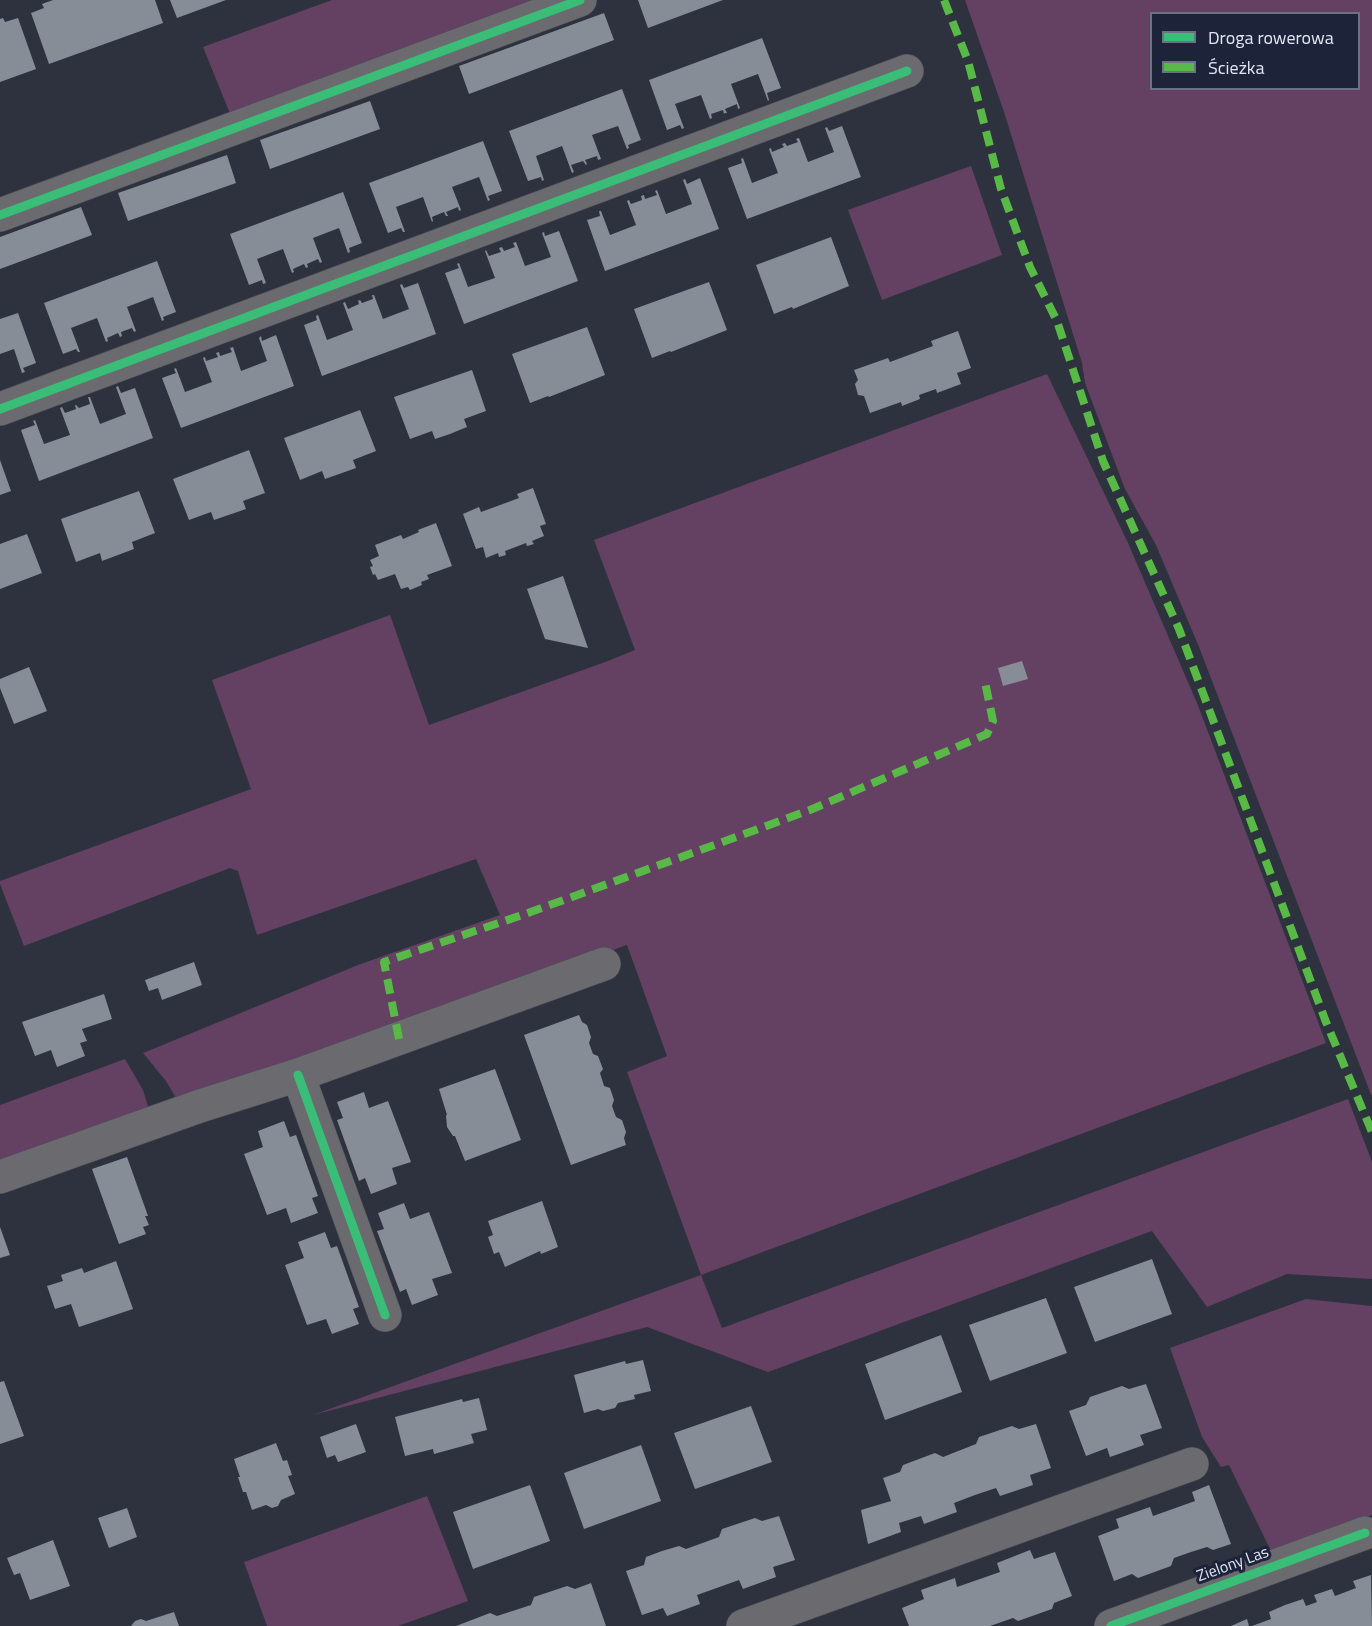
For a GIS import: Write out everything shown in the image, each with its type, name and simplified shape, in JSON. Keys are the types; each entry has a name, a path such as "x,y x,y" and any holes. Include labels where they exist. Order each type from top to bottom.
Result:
{"street":[{"path":"0,215 580,0"},
{"path":"0,409 907,71"},
{"path":"0,1177 200,1106 298,1075 603,964"},
{"path":"298,1075 385,1315"},
{"path":"743,1626 1192,1464"},
{"name":"Zielony Las","path":"1111,1626 1365,1533"}],"shaded area":[{"path":"332,0 544,0 231,116 203,47"},
{"path":"965,0 1372,0 1372,1097 1199,647 1156,545 1125,489 1085,383 1082,363 1004,112"},
{"path":"971,166 1002,255 882,300 848,210"},
{"path":"1047,374 1128,543 1197,703 1326,1043 701,1275 627,1072 667,1056 627,945 179,1103 166,1081 143,1053 358,965 500,915 476,859 257,935 238,871 230,868 24,946 0,881 251,789 212,680 390,615 429,725 608,661 635,650 594,540"},
{"path":"125,1059 143,1090 150,1113 0,1166 0,1105"},
{"path":"1348,1099 1372,1162 1372,1279 1287,1274 1207,1307 1152,1231 768,1372 647,1327 313,1415 701,1275 722,1328"},
{"path":"1306,1299 1372,1306 1372,1515 1271,1551 1229,1465 1221,1467 1202,1437 1170,1348"},
{"path":"427,1496 468,1601 398,1626 267,1626 244,1562"}],"building":[{"path":"53,0 155,0 163,23 49,64 31,13 44,8 42,4"},
{"path":"170,0 226,0 177,18"},
{"path":"638,0 723,0 648,28"},
{"path":"604,13 614,40 469,94 459,66"},
{"path":"3,18 5,22 18,18 36,69 0,82 0,19"},
{"path":"762,38 781,88 767,93 768,101 758,74 731,84 740,108 738,109 737,104 725,109 727,113 724,114 723,110 711,114 710,119 701,95 675,104 684,128 682,129 680,125 667,130 649,80"},
{"path":"622,89 641,140 628,145 627,149 618,126 592,135 601,159 598,160 597,156 585,160 586,165 583,161 571,165 574,172 572,173 562,146 536,156 544,180 542,181 541,177 528,181 509,131"},
{"path":"370,101 380,129 270,169 260,140"},
{"path":"842,126 861,177 747,219 728,168 742,163 743,158 752,183 778,173 769,149 771,148 772,152 784,147 782,144 785,143 787,146 798,142 796,139 799,138 808,162 834,152 825,128 827,127 829,131"},
{"path":"483,141 502,191 488,196 490,200 488,201 479,177 452,187 461,210 459,211 458,207 446,212 448,216 444,212 432,217 432,222 423,197 396,207 405,232 401,228 388,233 369,183"},
{"path":"227,155 236,183 128,221 118,193"},
{"path":"700,178 719,229 605,271 587,220 600,216 599,211 601,211 610,235 636,225 627,201 629,200 631,204 642,200 641,196 644,195 645,199 657,195 655,191 657,190 666,214 692,204 683,180 685,179 687,184"},
{"path":"343,192 362,243 349,248 348,253 339,228 313,238 322,262 320,263 318,259 307,264 306,268 304,264 293,269 292,273 283,249 257,259 266,283 263,284 262,280 249,285 230,234"},
{"path":"81,207 92,235 0,269 0,237"},
{"path":"559,231 578,281 464,324 445,273 459,268 457,264 459,263 468,287 495,278 486,250 489,256 501,252 499,248 502,247 504,251 515,247 513,243 516,242 525,266 551,257 542,233 544,232 545,236"},
{"path":"831,237 849,286 793,309 792,307 774,314 756,265"},
{"path":"157,261 176,312 163,317 162,321 153,297 127,307 136,331 134,332 132,328 121,332 120,337 118,333 107,338 106,342 97,318 71,328 80,352 76,349 63,354 44,303"},
{"path":"709,282 727,330 652,358 634,309"},
{"path":"418,283 436,334 322,376 304,325 317,320 318,315 327,340 353,330 343,303 345,302 348,309 359,304 360,300 362,303 373,299 372,295 374,295 383,319 409,309 400,285 402,284 404,288"},
{"path":"18,313 36,363 23,368 25,372 22,373 14,349 0,354 0,319"},
{"path":"587,327 605,375 530,403 512,354"},
{"path":"958,331 971,368 957,373 961,384 937,393 936,389 919,395 920,399 902,406 901,402 870,413 864,396 858,395 855,384 858,380 854,370 888,358 890,362 933,346 931,341"},
{"path":"276,335 294,386 181,428 162,378 176,373 174,369 176,368 185,392 212,382 203,358 205,357 206,361 218,357 216,353 219,352 220,356 232,352 230,348 233,347 241,371 267,361 259,338 261,336 262,341"},
{"path":"472,370 486,411 464,419 467,427 450,434 435,439 432,431 410,439 394,397"},
{"path":"118,386 121,393 135,388 153,438 39,481 21,430 35,425 33,421 35,420 44,444 70,435 60,408 62,407 65,413 76,409 75,405 79,408 90,404 88,397 90,397 100,424 126,414 116,387"},
{"path":"360,410 376,451 353,460 356,468 325,479 322,471 300,480 284,438"},
{"path":"249,450 265,493 243,501 246,509 214,520 211,512 189,520 173,479"},
{"path":"0,460 11,491 0,495"},
{"path":"533,488 546,524 540,526 544,536 532,541 534,544 527,546 526,543 505,551 506,555 499,557 498,553 486,558 483,547 476,549 463,514 479,507 481,512 511,501 519,498 517,494"},
{"path":"139,491 155,533 132,542 134,549 102,561 100,553 76,562 61,519"},
{"path":"436,523 452,566 427,575 429,579 410,590 408,587 401,589 395,574 378,580 375,574 373,575 370,560 379,556 375,545 401,535 403,539"},
{"path":"27,534 42,573 0,589 0,544"},
{"path":"563,576 588,648 545,639 527,589"},
{"path":"1022,661 1028,679 1003,686 998,668"},
{"path":"29,667 47,711 14,724 0,688 0,679"},
{"path":"194,962 202,985 162,1000 158,988 149,991 145,980"},
{"path":"104,994 112,1019 82,1029 87,1041 80,1043 85,1056 57,1067 51,1050 35,1056 22,1022"},
{"path":"579,1015 582,1022 587,1025 593,1054 598,1056 603,1069 600,1073 604,1086 610,1088 616,1117 622,1120 626,1132 624,1138 626,1145 571,1165 524,1035"},
{"path":"495,1069 521,1140 465,1161 455,1136 447,1127 447,1115 439,1089"},
{"path":"364,1092 369,1108 388,1101 411,1162 392,1168 397,1184 371,1194 365,1178 359,1181 337,1120 343,1118 337,1102"},
{"path":"284,1121 290,1137 296,1135 318,1196 312,1198 318,1213 291,1223 286,1208 267,1215 244,1154 263,1147 258,1131"},
{"path":"127,1157 148,1216 145,1216 149,1225 143,1227 146,1234 119,1244 92,1169"},
{"path":"542,1201 558,1247 541,1254 540,1251 505,1267 499,1252 494,1254 488,1237 493,1235 488,1221"},
{"path":"404,1203 410,1219 429,1212 452,1273 432,1279 438,1295 412,1305 406,1289 400,1292 377,1231 384,1229 378,1213"},
{"path":"0,1227 10,1255 0,1258"},
{"path":"325,1232 331,1248 337,1246 359,1307 353,1309 359,1324 332,1334 326,1319 307,1325 285,1265 304,1258 298,1242"},
{"path":"1152,1259 1172,1314 1095,1342 1074,1287"},
{"path":"116,1261 133,1309 79,1327 71,1304 55,1309 47,1286 63,1281 61,1275 82,1268 84,1273"},
{"path":"1046,1298 1067,1353 990,1381 969,1325"},
{"path":"941,1335 962,1392 885,1420 865,1364"},
{"path":"643,1360 651,1391 634,1395 635,1399 618,1403 615,1408 584,1413 574,1375 625,1361 626,1364"},
{"path":"4,1381 24,1436 0,1444 0,1382"},
{"path":"1146,1384 1162,1428 1140,1435 1144,1445 1110,1457 1107,1448 1086,1456 1069,1411 1086,1405 1090,1397 1122,1386 1129,1389"},
{"path":"479,1398 487,1430 471,1434 474,1443 434,1454 433,1449 405,1456 395,1417 462,1399 463,1402"},
{"path":"751,1406 772,1462 695,1489 674,1433"},
{"path":"356,1424 366,1452 338,1462 335,1455 327,1458 320,1437"},
{"path":"1036,1424 1051,1468 1030,1475 1033,1485 1000,1496 996,1488 975,1495 954,1503 957,1512 924,1524 921,1516 899,1523 901,1532 868,1544 861,1510 891,1501 883,1478 900,1472 903,1465 935,1453 943,1457 976,1444 979,1437 1012,1426 1019,1429"},
{"path":"276,1443 283,1461 287,1460 292,1475 288,1476 295,1494 281,1500 278,1506 272,1508 266,1505 252,1510 246,1492 243,1492 234,1459"},
{"path":"641,1445 661,1501 584,1529 564,1473"},
{"path":"530,1485 550,1541 473,1569 453,1512"},
{"path":"1209,1485 1231,1544 1213,1550 1207,1547 1191,1552 1174,1558 1171,1566 1138,1578 1132,1574 1114,1581 1098,1536 1119,1528 1116,1519 1150,1507 1153,1516 1195,1501 1192,1492"},
{"path":"127,1508 137,1537 109,1548 98,1518"},
{"path":"779,1516 795,1560 773,1567 776,1577 743,1589 739,1580 697,1595 700,1604 667,1616 663,1608 642,1615 626,1571 644,1565 646,1557 662,1551 679,1546 686,1549 719,1537 722,1529 755,1518 762,1521"},
{"path":"53,1540 70,1586 30,1600 20,1573 14,1575 7,1558"},
{"path":"1030,1550 1034,1559 1055,1552 1072,1596 1054,1603 1052,1609 1018,1621 1013,1618 990,1626 909,1626 902,1608 924,1599 921,1590 955,1578 957,1587 1000,1572 997,1563"},
{"path":"1371,1575 1372,1626 1252,1626 1271,1619 1269,1612 1285,1605 1303,1599 1306,1606 1317,1602 1314,1595 1332,1589 1335,1596 1356,1588 1353,1581"},
{"path":"591,1583 606,1626 456,1626 490,1613 497,1616 531,1605 534,1597 567,1586 575,1589"},
{"path":"174,1612 179,1626 131,1626 135,1621 141,1619 146,1621"},
{"path":"1247,1619 1249,1626 1231,1626"}],"marked path":[{"path":"944,0 968,61 1001,189 1030,267 1057,321 1103,461 1179,629 1326,1022 1372,1132"},
{"path":"399,1039 384,962 528,913 810,810 987,734 993,721 985,682"}],"cycle path":[{"path":"0,215 580,0"},
{"path":"0,409 907,71"},
{"path":"298,1075 385,1315"},
{"path":"1111,1626 1365,1533"}]}
